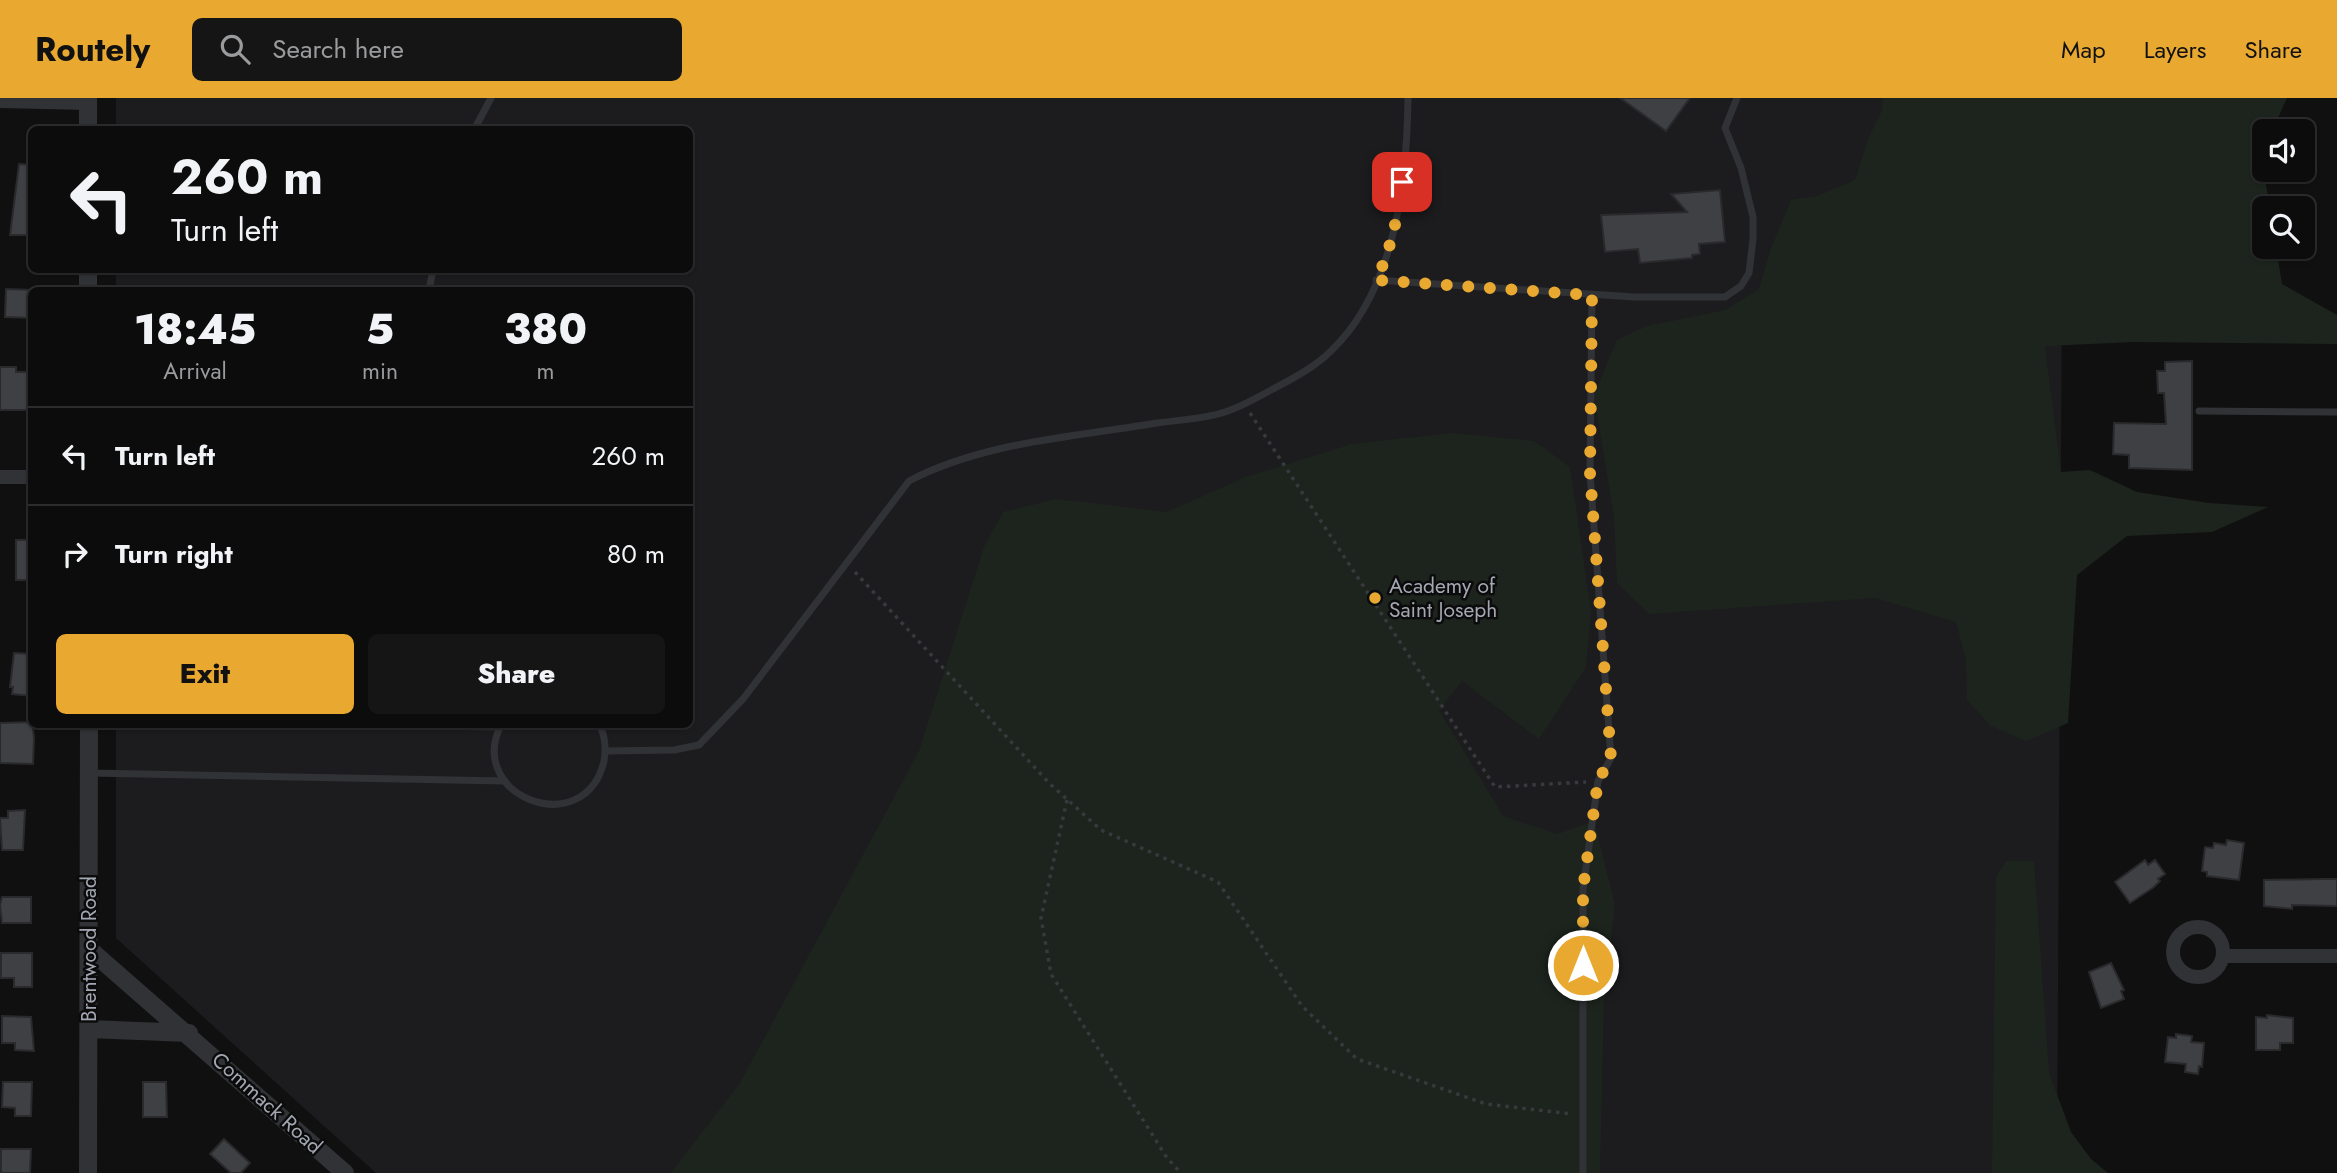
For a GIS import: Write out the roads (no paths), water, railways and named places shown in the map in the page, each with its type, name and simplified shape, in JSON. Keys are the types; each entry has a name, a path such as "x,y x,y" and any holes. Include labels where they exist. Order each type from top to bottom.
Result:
{"street":[{"path":"0,101 88,101 88,126"},
{"path":"0,477 28,477"},
{"name":"Brentwood Road","path":"88,1173 89,728"},
{"name":"Commack Road","path":"89,949 189,1033 345,1173"},
{"path":"2223,956 2337,956"},
{"path":"89,1029 189,1033"}],"lane":[{"path":"476,126 492,98"},
{"path":"606,751 674,750 699,745 743,699 909,481 941,464 1014,446 1225,412 1294,378 1329,353 1348,332 1385,262 1399,207 1408,133 1408,98"},
{"path":"1376,280 1592,295 1725,297 1741,286 1749,273 1752,260 1753,217 1741,168 1725,128 1737,98"},
{"path":"1583,1173 1583,889 1598,781 1611,758 1590,473 1592,295"},
{"path":"2199,411 2337,412"},
{"path":"499,728 494,748 498,770 505,781 527,801 549,805 570,802 588,790 601,773 606,751 601,728"},
{"path":"89,773 505,781"}],"place":[{"name":"Academy of Saint Joseph","path":"1375,598"}]}
